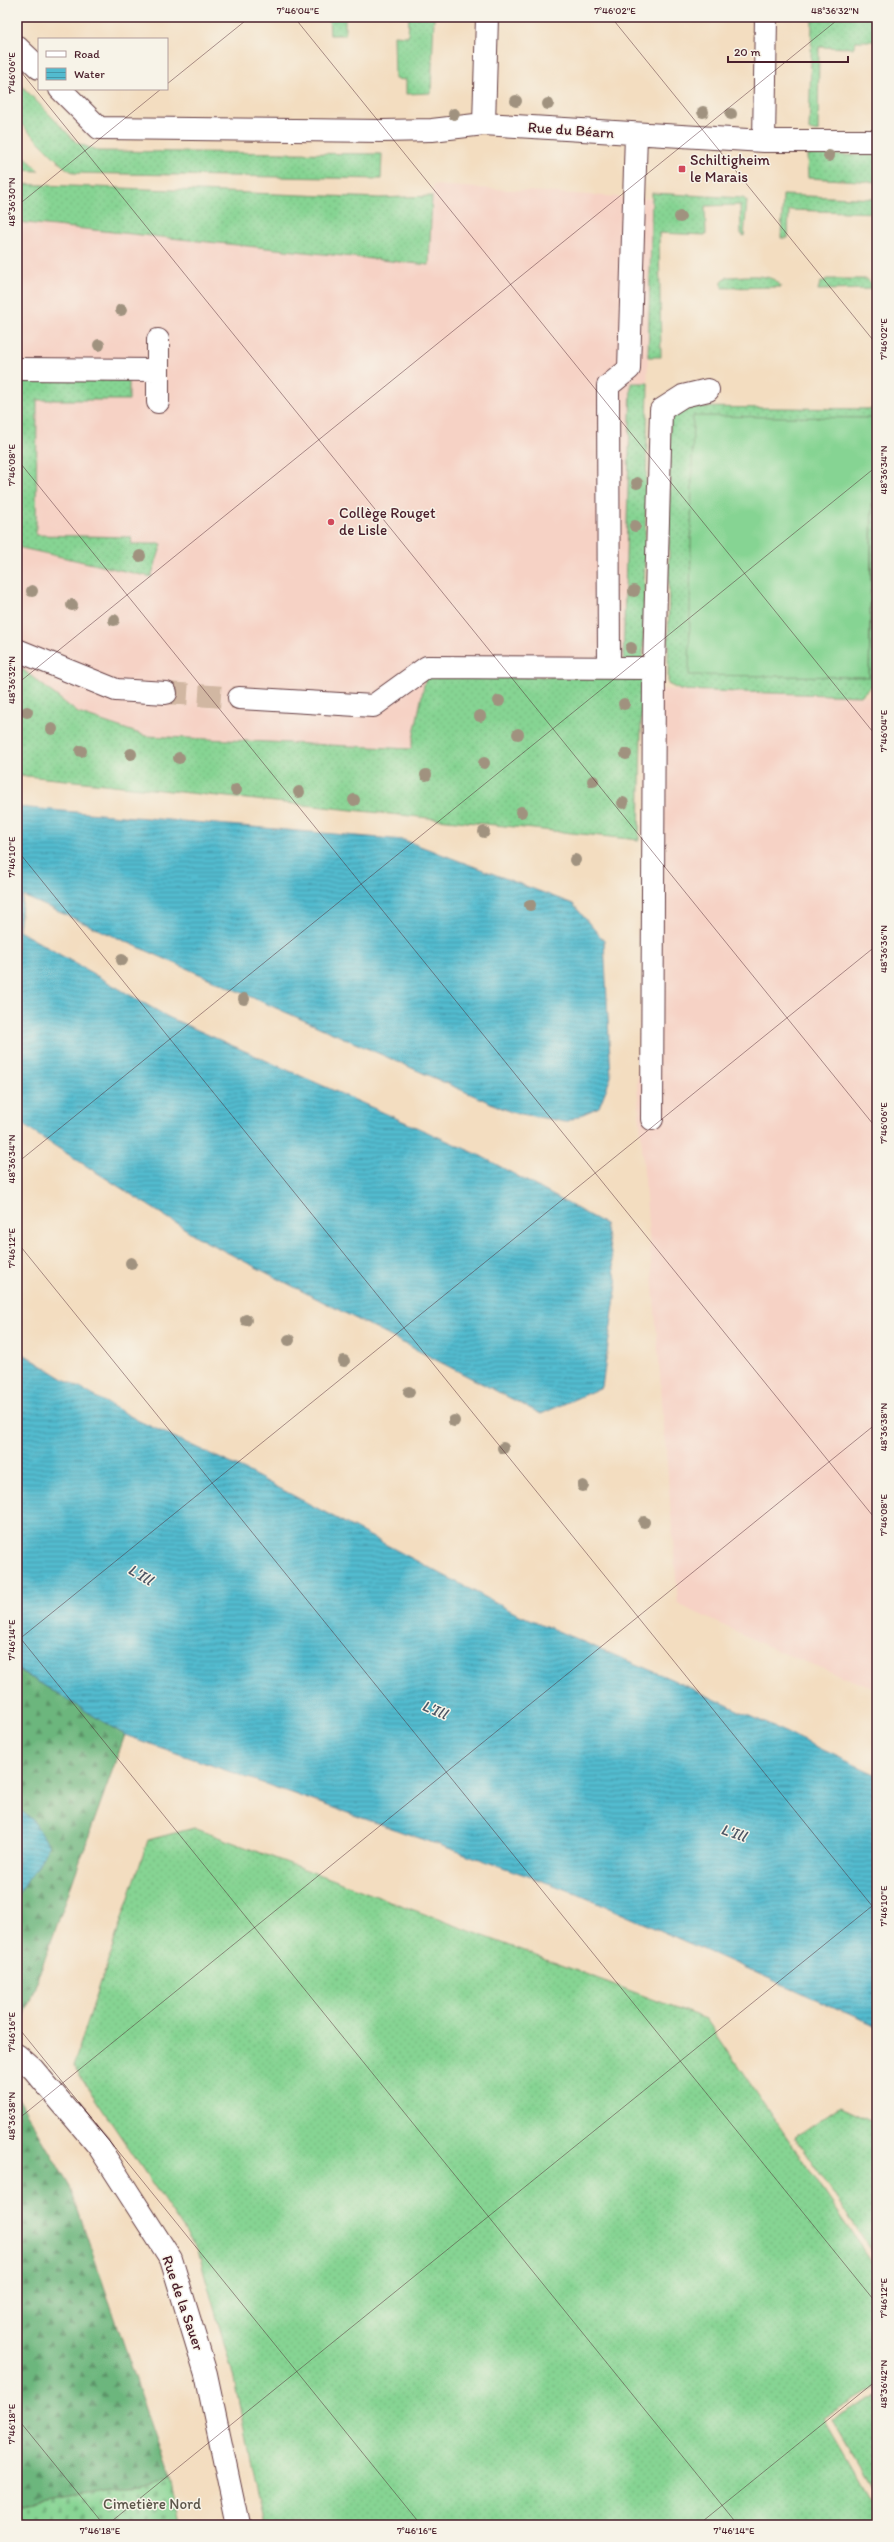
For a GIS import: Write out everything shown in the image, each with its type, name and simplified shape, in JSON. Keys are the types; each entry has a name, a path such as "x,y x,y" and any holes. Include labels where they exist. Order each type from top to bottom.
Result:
{"street":[{"path":"484,124 487,17"},
{"path":"764,141 766,17"},
{"path":"17,47 38,67"},
{"name":"Rue du Béarn","path":"61,90 99,128 383,131 432,130 484,124 764,141 877,141"},
{"path":"609,668 608,386 629,369 636,134"},
{"path":"158,340 158,402"},
{"path":"17,369 158,370"},
{"path":"652,1118 654,668 661,410 683,396 708,390"},
{"path":"17,650 116,690 166,693"},
{"path":"239,698 374,706 427,667 654,668"},
{"name":"Rue de la Sauer","path":"17,2055 33,2069 99,2147 171,2259 206,2374 238,2525"}],"shaded area":[{"name":"Collège Rouget de Lisle","path":"433,185 651,199 639,840 17,775 17,222 429,264"},
{"path":"647,689 877,696 877,1690 775,1650 678,1604 637,1083 647,878"}],"green space":[{"path":"329,17 345,17 345,35 330,35"},
{"path":"409,17 434,17 431,93 406,94 406,80 395,79 394,35 408,36"},
{"path":"816,17 877,17 877,41 856,41 853,48 819,47 818,132 809,130 812,20"},
{"path":"17,81 77,143 99,151 382,154 381,179 74,173 63,166 17,120"},
{"path":"17,148 39,171 17,170"},
{"path":"807,155 877,155 877,182 808,178"},
{"path":"17,184 380,198 432,196 429,265 17,222"},
{"path":"652,193 743,198 747,201 744,236 741,234 740,205 705,206 706,235 659,233 661,357 648,357"},
{"path":"783,195 877,199 877,213 789,210 788,238 781,238"},
{"path":"727,277 765,277 777,282 781,287 722,288 722,282"},
{"path":"827,279 867,279 877,289 818,290 820,283"},
{"path":"17,379 129,380 129,400 37,400 36,535 131,537 132,544 162,544 151,577 17,547"},
{"path":"631,383 648,383 643,661 623,661"},
{"path":"680,408 877,409 877,592 871,592 873,418 869,677 871,603 877,604 877,676 874,683 861,696 680,690 668,684 670,417"},
{"path":"693,416 873,418 869,677 689,675"},
{"path":"17,665 78,713 146,736 411,749 426,675 642,678 639,840 17,775"},
{"path":"17,1669 125,1735 17,2037"},
{"path":"194,1828 706,2019 877,2269 877,2387 824,2418 877,2510 877,2525 264,2525 233,2375 198,2251 73,2066 148,1840"},
{"path":"17,2096 70,2187 170,2479 17,2505"},
{"path":"840,2107 877,2124 877,2258 795,2138"},
{"path":"877,2396 877,2495 833,2420"},
{"name":"Cimetière Nord","path":"170,2479 179,2525 17,2525 17,2505"}],"water":[{"path":"17,807 404,840 573,904 604,941 611,1077 599,1107 565,1122 511,1112 23,896 19,931 168,1017 479,1155 605,1224 617,1284 602,1387 541,1414 201,1239 30,1130 17,1118"},
{"name":"L'Ill","path":"17,1350 62,1378 139,1421 245,1470 515,1613 671,1679 877,1775 877,2026 568,1890 125,1735 17,1669"},
{"path":"17,1808 32,1819 49,1845 36,1869 17,1895"}],"tunnel":[{"path":"166,693 239,698"}],"place":[{"name":"Schiltigheim le Marais","path":"682,169"},
{"name":"Collège Rouget de Lisle","path":"331,522"}]}
